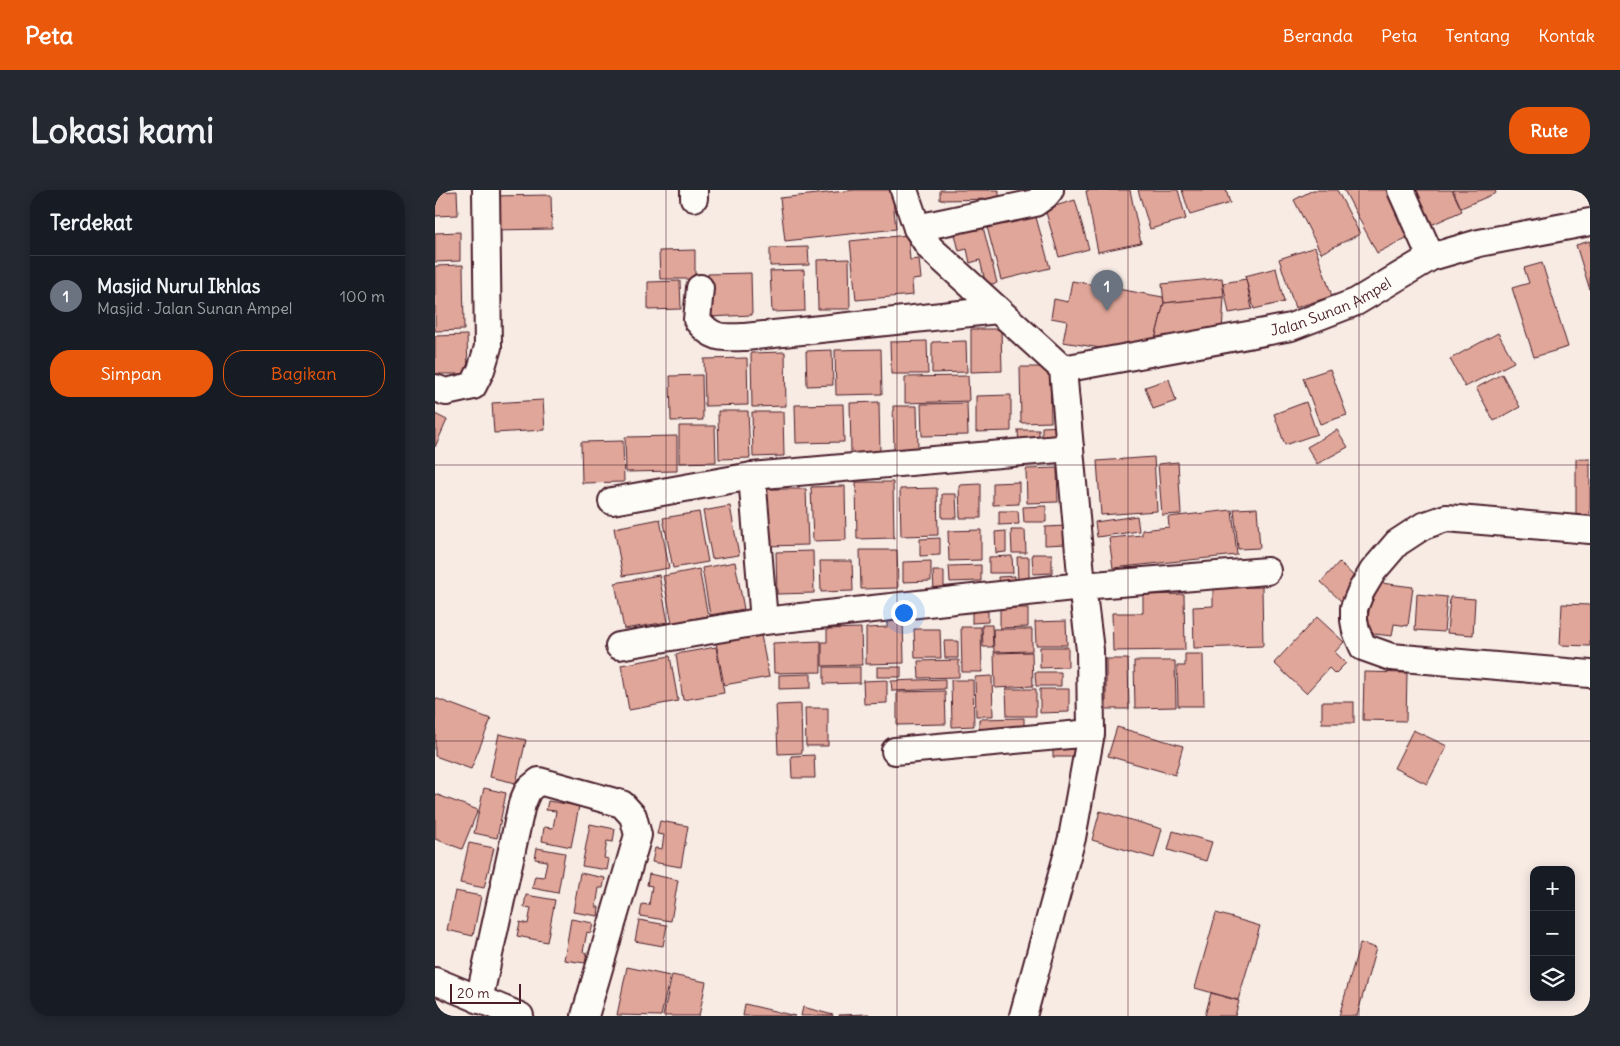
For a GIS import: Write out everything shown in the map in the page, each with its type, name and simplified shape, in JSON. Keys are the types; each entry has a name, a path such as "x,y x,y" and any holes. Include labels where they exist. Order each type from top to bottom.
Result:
{"street":[{"path":"435,388 446,392 473,386 481,370 488,347 485,190"},
{"path":"904,190 917,228 930,248 1063,370 1082,586 1090,650 1091,733 1073,838 1023,1016"},
{"path":"917,228 1035,203 1050,190"},
{"path":"1401,190 1431,257"},
{"name":"Jalan Sunan Ampel","path":"1063,370 1291,327 1356,302 1431,257 1479,243 1590,222"},
{"path":"699,288 697,320 706,332 721,338 745,338 997,310"},
{"path":"612,501 752,476 1070,448"},
{"path":"752,476 764,621"},
{"path":"1590,530 1446,518 1423,526 1397,543 1373,571 1354,608 1356,631 1363,648 1391,657 1590,674"},
{"path":"619,646 764,621 1082,586 1267,571"},
{"path":"895,751 1091,733"},
{"path":"479,1000 522,804 528,790 539,781 622,804 633,816 638,835 585,1016"},
{"path":"435,981 520,1016"}],"building":[{"path":"855,190 892,190 896,229 785,241 780,198"},
{"path":"940,190 999,190 999,199 940,200"},
{"path":"1130,190 1141,243 1098,252 1086,191"},
{"path":"1138,190 1178,190 1186,219 1150,229"},
{"path":"1182,190 1226,190 1230,203 1190,215"},
{"path":"1313,190 1337,190 1360,234 1321,253 1294,200"},
{"path":"1344,190 1388,190 1412,235 1377,253"},
{"path":"1412,190 1452,190 1462,211 1429,226"},
{"path":"1453,190 1495,190 1496,193 1461,208"},
{"path":"457,191 458,215 435,216 435,192"},
{"path":"551,195 552,229 492,230 491,196"},
{"path":"1075,200 1089,249 1059,257 1045,209"},
{"path":"1034,210 1050,268 1001,280 986,223"},
{"path":"982,223 997,283 986,285 980,260 970,263 967,249 959,251 954,230"},
{"path":"460,232 460,261 435,262 435,233"},
{"path":"908,235 910,260 919,259 921,279 912,280 913,295 856,300 850,241"},
{"path":"1590,241 1590,290 1576,245"},
{"path":"808,247 809,265 770,266 770,248"},
{"path":"1315,247 1332,296 1295,308 1279,259"},
{"path":"695,250 695,279 660,279 659,251"},
{"path":"849,259 850,309 818,309 817,260"},
{"path":"1542,263 1568,347 1534,357 1512,288 1529,283 1524,268"},
{"path":"463,265 464,330 435,331 435,266"},
{"path":"1276,268 1284,302 1254,309 1245,276"},
{"path":"804,270 805,311 772,312 770,271"},
{"path":"751,273 752,315 709,317 708,274"},
{"path":"1222,278 1224,297 1164,303 1162,284"},
{"path":"1246,279 1252,309 1229,313 1223,283"},
{"path":"680,281 681,309 648,310 648,282"},
{"path":"1072,281 1163,297 1164,303 1154,344 1113,350 1063,342 1067,321 1051,318 1054,299 1068,302"},
{"path":"1224,297 1222,333 1154,344 1164,303"},
{"path":"971,329 1001,329 1002,371 971,372"},
{"path":"1498,333 1514,362 1465,387 1450,359"},
{"path":"467,335 468,374 435,374 435,336"},
{"path":"927,341 928,374 891,374 890,342"},
{"path":"966,341 967,372 932,373 932,342"},
{"path":"881,349 882,394 836,395 835,350"},
{"path":"832,350 833,385 807,386 806,351"},
{"path":"785,352 786,406 752,407 751,353"},
{"path":"747,358 748,405 705,406 704,359"},
{"path":"1020,367 1050,367 1051,422 1021,423"},
{"path":"1330,369 1347,415 1320,424 1303,378"},
{"path":"1502,374 1520,407 1494,421 1476,388"},
{"path":"702,375 703,420 671,421 670,376"},
{"path":"968,376 969,401 905,403 905,377"},
{"path":"1169,379 1176,401 1153,409 1145,387"},
{"path":"1011,395 1011,431 976,432 976,396"},
{"path":"543,400 545,430 494,433 492,403"},
{"path":"879,402 880,452 851,453 850,403"},
{"path":"1306,402 1317,434 1285,445 1274,414"},
{"path":"967,403 968,435 922,436 921,404"},
{"path":"843,404 844,442 796,443 795,405"},
{"path":"893,406 917,406 918,448 894,449"},
{"path":"718,411 748,411 750,458 719,459"},
{"path":"752,412 783,412 784,456 753,457"},
{"path":"435,414 447,420 435,447"},
{"path":"679,426 715,426 716,462 679,463"},
{"path":"1062,426 1062,445 1042,445 1042,427"},
{"path":"1018,430 1039,430 1039,447 1019,447"},
{"path":"1337,430 1348,447 1317,464 1307,447"},
{"path":"677,436 677,471 626,472 625,437"},
{"path":"623,441 624,482 582,483 581,442"},
{"path":"1154,457 1157,511 1101,515 1097,461"},
{"path":"1576,459 1590,459 1590,524 1576,524"},
{"path":"1178,462 1181,514 1162,515 1158,464"},
{"path":"1057,468 1058,502 1027,503 1026,469"},
{"path":"856,482 893,482 894,538 857,539"},
{"path":"1019,482 1019,504 993,505 993,483"},
{"path":"981,484 981,518 960,518 959,485"},
{"path":"845,486 846,540 813,541 811,487"},
{"path":"937,488 938,535 901,536 900,489"},
{"path":"763,489 806,489 808,545 764,546"},
{"path":"942,494 956,494 957,518 942,518"},
{"path":"730,506 739,555 712,559 703,511"},
{"path":"1046,506 1046,522 1024,522 1023,507"},
{"path":"1257,508 1260,548 1238,549 1234,509"},
{"path":"1232,510 1237,555 1113,568 1109,538 1142,535 1142,530 1169,527 1168,517"},
{"path":"999,511 1018,511 1019,524 999,525"},
{"path":"699,512 708,562 673,568 663,518"},
{"path":"1137,516 1139,531 1097,537 1095,522"},
{"path":"660,519 669,568 623,576 614,528"},
{"path":"1066,526 1067,544 1045,545 1045,527"},
{"path":"981,530 981,560 949,561 948,531"},
{"path":"1011,530 1025,530 1026,553 1012,553"},
{"path":"1006,531 1006,552 996,553 995,532"},
{"path":"940,538 940,555 920,556 920,539"},
{"path":"860,550 897,550 898,588 861,589"},
{"path":"813,551 814,593 777,594 776,552"},
{"path":"1032,554 1052,554 1052,573 1033,574"},
{"path":"1012,556 1013,573 989,573 989,557"},
{"path":"1017,557 1029,557 1029,583 1018,583"},
{"path":"820,561 852,561 853,591 821,592"},
{"path":"931,561 931,581 903,582 903,562"},
{"path":"735,562 744,609 710,615 702,568"},
{"path":"1339,562 1359,581 1341,601 1321,582"},
{"path":"981,565 981,581 950,582 949,566"},
{"path":"699,569 708,616 672,623 663,576"},
{"path":"933,571 944,571 944,591 934,591"},
{"path":"659,575 668,622 624,629 615,583"},
{"path":"1015,576 1015,588 999,588 998,577"},
{"path":"1373,582 1413,587 1408,626 1394,624 1392,636 1366,633"},
{"path":"1262,587 1263,646 1194,648 1193,607 1213,606 1213,588"},
{"path":"1184,594 1185,650 1113,651 1112,613 1143,613 1143,595"},
{"path":"1417,594 1447,597 1444,632 1415,630"},
{"path":"1450,597 1475,599 1473,635 1447,633"},
{"path":"1562,604 1590,605 1590,646 1560,645"},
{"path":"1000,608 1028,608 1028,627 1000,628"},
{"path":"972,611 988,611 988,622 972,623"},
{"path":"903,616 904,663 866,664 866,628 887,627 887,617"},
{"path":"1317,617 1344,642 1335,652 1346,663 1335,674 1329,668 1306,693 1274,663"},
{"path":"1066,621 1067,645 1036,645 1035,622"},
{"path":"982,625 992,625 993,647 983,647"},
{"path":"961,627 981,627 982,672 962,672"},
{"path":"861,628 862,665 822,666 822,642 827,642 827,629"},
{"path":"914,629 940,629 941,658 915,658"},
{"path":"993,629 1032,629 1032,651 994,652"},
{"path":"761,635 769,677 724,685 716,643"},
{"path":"821,641 821,672 774,673 773,643"},
{"path":"944,641 958,641 958,658 945,658"},
{"path":"716,647 724,693 683,700 676,654"},
{"path":"1040,647 1068,647 1068,667 1040,668"},
{"path":"1032,652 1033,686 995,688 994,653"},
{"path":"1185,654 1203,654 1204,706 1178,706 1177,666 1185,666"},
{"path":"670,656 678,701 629,710 621,665"},
{"path":"1106,659 1128,659 1129,709 1106,709"},
{"path":"959,660 959,677 919,678 918,661"},
{"path":"1134,661 1175,661 1176,707 1135,708"},
{"path":"824,667 860,667 860,683 824,684"},
{"path":"877,667 901,667 901,677 877,677"},
{"path":"1035,672 1061,672 1061,686 1036,686"},
{"path":"1364,672 1407,673 1406,721 1363,720"},
{"path":"811,674 811,688 779,689 779,675"},
{"path":"992,676 993,716 976,716 975,677"},
{"path":"945,679 945,689 892,691 891,681"},
{"path":"887,680 887,703 864,704 863,681"},
{"path":"951,680 973,680 974,726 952,727"},
{"path":"1006,689 1036,689 1036,716 1007,716"},
{"path":"1040,689 1069,689 1069,712 1040,713"},
{"path":"945,691 946,724 897,725 897,692"},
{"path":"435,698 491,719 471,769 435,756"},
{"path":"1322,702 1354,702 1354,723 1322,723"},
{"path":"801,704 802,753 778,754 776,705"},
{"path":"805,708 828,708 828,746 806,746"},
{"path":"1024,718 1024,729 979,730 979,719"},
{"path":"1117,727 1183,746 1175,775 1108,756"},
{"path":"1413,730 1447,746 1427,784 1394,768"},
{"path":"499,734 526,740 516,783 490,777"},
{"path":"1075,743 1075,757 1053,757 1053,744"},
{"path":"814,755 815,778 792,778 791,756"},
{"path":"484,788 506,793 497,838 474,833"},
{"path":"435,794 478,810 462,849 435,839"},
{"path":"548,801 579,806 571,847 542,841 544,827 553,828 556,811 546,810"},
{"path":"1100,811 1162,829 1154,858 1092,840"},
{"path":"660,821 688,826 681,867 652,862 655,848 662,849 664,835 657,834"},
{"path":"590,824 615,829 613,842 607,841 604,858 609,859 607,870 582,866"},
{"path":"1173,831 1212,842 1206,861 1168,850"},
{"path":"469,843 494,848 484,888 460,883"},
{"path":"537,848 565,853 558,893 532,888 535,876 544,877 547,861 535,859"},
{"path":"580,873 605,878 603,888 599,888 596,907 599,907 598,916 573,912"},
{"path":"649,874 678,880 671,921 640,916 642,904 649,905 652,886 647,885"},
{"path":"455,891 481,896 473,936 447,930"},
{"path":"526,895 555,900 547,942 517,936 520,922 528,924 531,908 524,907"},
{"path":"1216,913 1260,926 1238,1000 1195,988"},
{"path":"571,919 593,923 591,933 587,932 583,952 587,953 585,963 564,960"},
{"path":"639,920 667,925 663,946 635,941"},
{"path":"1360,943 1376,948 1357,1016 1339,1016"},
{"path":"627,967 670,976 661,1016 617,1015"},
{"path":"672,975 706,982 699,1016 663,1016"},
{"path":"1211,993 1239,1001 1235,1016 1205,1016"},
{"path":"745,1004 795,1016 743,1016"},
{"path":"803,1007 833,1015 833,1016 801,1016"},
{"path":"869,1014 869,1016 839,1016 839,1015"}],"place":[{"name":"Masjid Nurul Ikhlas","path":"1107,311"}]}
